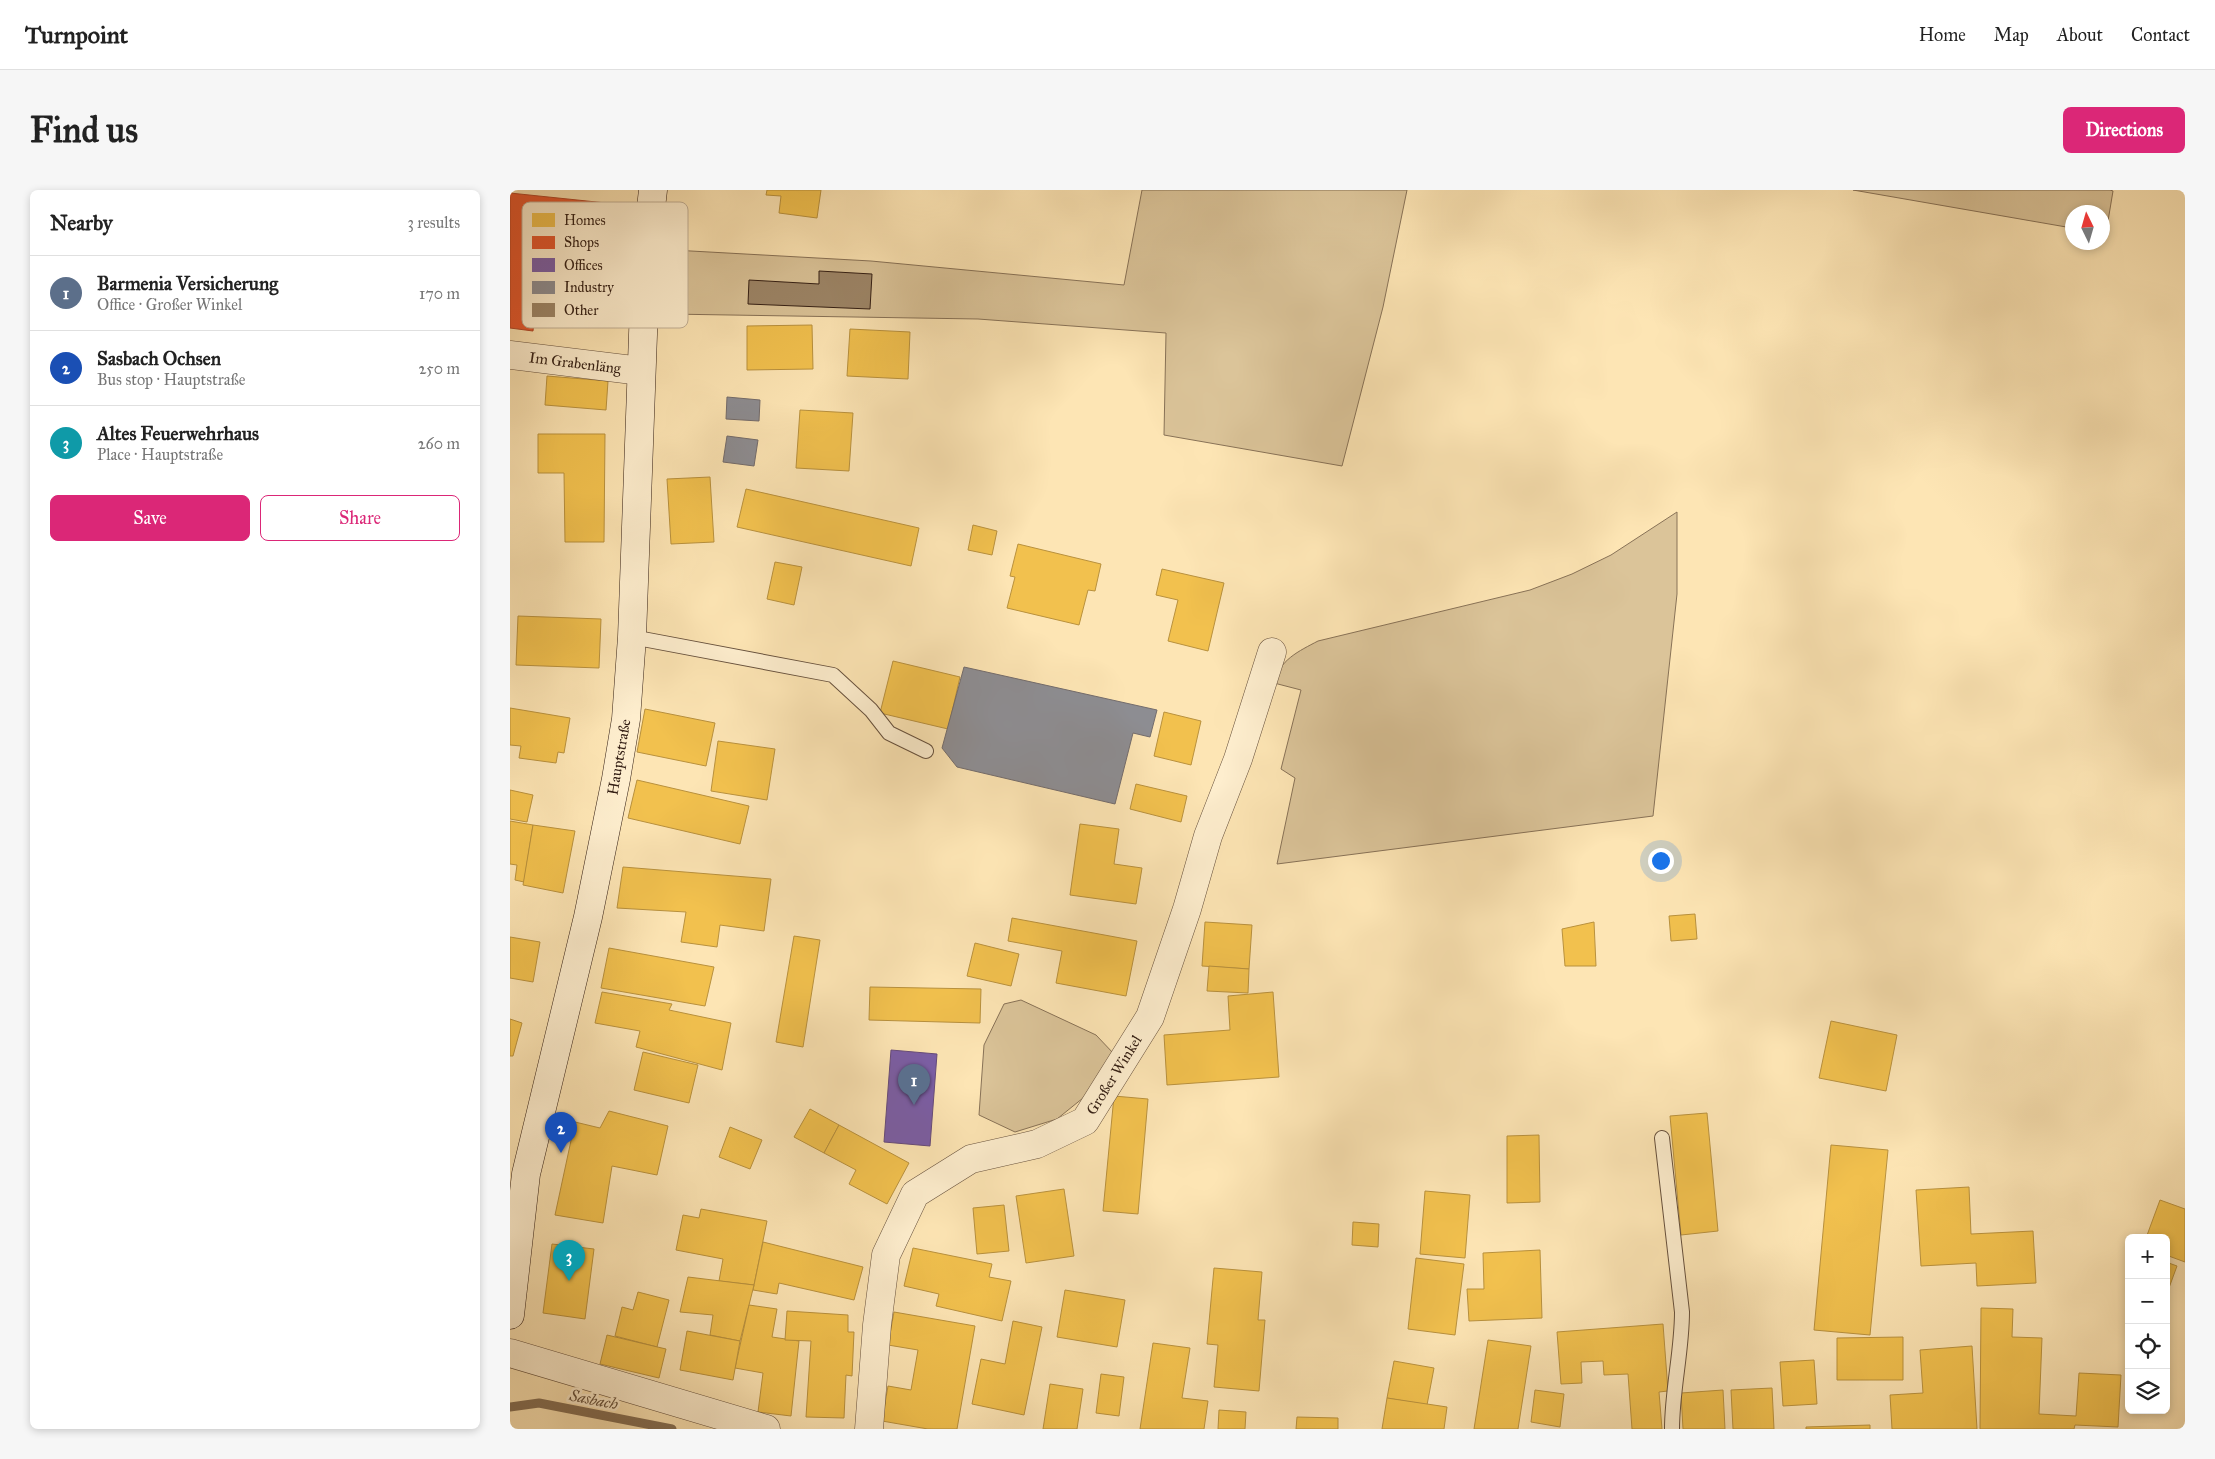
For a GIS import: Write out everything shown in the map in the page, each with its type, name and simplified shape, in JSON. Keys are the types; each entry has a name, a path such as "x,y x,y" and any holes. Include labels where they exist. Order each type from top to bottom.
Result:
{"street":[{"name":"Hauptstraße","path":"510,1315 526,1174 588,917 626,719 632,638 643,328"},
{"name":"Im Grabenläng","path":"510,354 641,371"},
{"name":"Großer Winkel","path":"869,1429 876,1324 886,1256 915,1194 971,1159 1037,1144 1085,1121 1150,1017 1187,909 1208,836 1238,759 1272,652"},
{"path":"510,1353 766,1429"}],"lane":[{"path":"632,638 833,675 871,710 889,733 926,751"},
{"path":"1662,1138 1682,1312 1682,1337 1674,1393 1672,1429"}],"shaded area":[{"path":"1142,190 1407,190 1383,307 1342,466 1164,435 1166,333 978,319 688,314 688,251 871,261 1124,285"},
{"path":"1853,190 2113,191 2110,209 2110,205 2065,205 2065,227"},
{"path":"1677,512 1677,594 1653,816 1277,864 1295,778 1281,769 1301,690 1274,683 1280,668 1285,662 1318,641 1530,590 1572,574 1611,555"},
{"path":"1021,1000 1096,1035 1114,1054 1083,1098 1057,1119 1015,1132 979,1115 984,1045 1004,1004"}],"building: Homes":[{"path":"767,190 821,190 817,218 779,213 781,196 766,195"},
{"path":"812,325 813,369 747,370 747,326"},
{"path":"850,329 910,332 908,379 847,376"},
{"path":"547,376 608,381 606,410 545,405"},
{"path":"800,410 853,413 849,471 796,468"},
{"path":"538,434 605,434 604,542 565,542 564,473 538,473"},
{"path":"710,477 714,542 671,544 667,479"},
{"path":"746,489 919,528 911,566 737,527"},
{"path":"973,525 997,531 992,555 968,550"},
{"path":"1018,544 1101,564 1095,591 1088,590 1079,625 1007,608 1015,577 1010,576"},
{"path":"775,562 802,567 794,605 767,599"},
{"path":"1162,569 1224,583 1208,651 1168,641 1178,600 1156,595"},
{"path":"518,616 601,619 599,668 516,665"},
{"path":"893,661 960,677 948,729 880,713"},
{"path":"510,708 570,718 564,753 558,752 556,763 519,758 521,746 510,745"},
{"path":"645,709 715,723 706,766 637,752"},
{"path":"1164,712 1201,721 1191,765 1154,756"},
{"path":"718,741 775,749 767,800 711,791"},
{"path":"637,780 749,806 740,844 628,818"},
{"path":"1136,784 1187,796 1181,822 1130,809"},
{"path":"510,790 533,795 527,822 510,819"},
{"path":"510,821 533,825 524,882 515,880 517,865 510,864"},
{"path":"1080,824 1119,829 1114,864 1142,868 1136,904 1070,895"},
{"path":"533,825 575,831 563,893 523,885"},
{"path":"623,867 771,879 764,931 720,925 717,947 681,942 686,912 617,908"},
{"path":"1695,914 1697,939 1671,941 1669,916"},
{"path":"1012,918 1137,941 1126,996 1056,983 1062,951 1008,941"},
{"path":"1205,922 1252,925 1249,969 1202,966"},
{"path":"1594,922 1596,966 1565,966 1562,929"},
{"path":"794,936 820,940 803,1047 776,1042"},
{"path":"510,937 540,942 533,982 510,978"},
{"path":"975,943 1019,954 1011,986 967,976"},
{"path":"609,948 714,967 705,1006 601,988"},
{"path":"1209,966 1249,969 1248,993 1207,991"},
{"path":"870,987 981,989 980,1023 869,1020"},
{"path":"602,992 672,1004 669,1010 731,1023 722,1070 636,1047 640,1031 595,1023"},
{"path":"1273,992 1279,1077 1167,1085 1164,1035 1230,1030 1228,996"},
{"path":"510,1019 522,1023 513,1056 510,1056"},
{"path":"1831,1021 1897,1035 1886,1091 1819,1078"},
{"path":"643,1052 698,1065 689,1103 634,1090"},
{"path":"1114,1096 1148,1099 1138,1214 1103,1211"},
{"path":"810,1109 839,1125 824,1153 794,1137"},
{"path":"609,1111 668,1126 657,1175 612,1166 603,1223 555,1215 575,1122 600,1128"},
{"path":"1707,1113 1718,1231 1681,1235 1670,1116"},
{"path":"839,1125 909,1163 887,1204 849,1184 856,1170 824,1153"},
{"path":"730,1127 762,1140 750,1169 719,1157"},
{"path":"1539,1135 1540,1202 1507,1203 1507,1136"},
{"path":"1831,1145 1888,1150 1870,1335 1814,1330"},
{"path":"1969,1187 1971,1234 2033,1231 2036,1283 1977,1286 1976,1263 1921,1266 1916,1190"},
{"path":"1064,1189 1074,1256 1026,1263 1016,1196"},
{"path":"1425,1191 1470,1195 1465,1258 1420,1254"},
{"path":"2160,1200 2185,1209 2185,1262 2170,1256 2170,1234 2147,1234"},
{"path":"1004,1205 1009,1251 977,1254 973,1208"},
{"path":"701,1209 767,1221 754,1285 719,1281 723,1259 676,1250 683,1215 699,1218"},
{"path":"1353,1222 1379,1224 1378,1247 1352,1245"},
{"path":"763,1242 863,1267 854,1300 779,1283 777,1294 753,1290"},
{"path":"552,1244 594,1249 585,1319 543,1313"},
{"path":"913,1248 992,1264 989,1277 1011,1281 1002,1321 936,1306 939,1294 904,1286"},
{"path":"1540,1250 1542,1318 1469,1321 1467,1289 1484,1289 1483,1253"},
{"path":"1416,1258 1464,1264 1455,1335 1408,1329"},
{"path":"2170,1263 2177,1266 2170,1285"},
{"path":"1214,1268 1262,1272 1258,1320 1265,1320 1259,1391 1214,1387 1218,1345 1207,1344"},
{"path":"688,1277 754,1285 740,1341 710,1335 713,1315 680,1312"},
{"path":"1065,1290 1125,1300 1117,1347 1057,1337"},
{"path":"638,1292 669,1300 657,1347 615,1336 622,1307 633,1310"},
{"path":"749,1305 777,1309 772,1337 799,1341 791,1416 758,1412 763,1373 735,1368"},
{"path":"1981,1308 2013,1309 2012,1337 2042,1338 2039,1414 2076,1416 2079,1373 2121,1375 2118,1427 2075,1425 2074,1429 1980,1429"},
{"path":"787,1311 848,1315 848,1332 854,1332 852,1376 846,1375 844,1418 806,1417 811,1341 785,1340"},
{"path":"894,1312 975,1326 957,1429 928,1429 882,1421 888,1386 911,1390 918,1350 888,1345"},
{"path":"1013,1321 1042,1327 1024,1415 972,1404 981,1359 1005,1364"},
{"path":"1663,1324 1668,1391 1659,1392 1662,1429 1632,1429 1628,1374 1604,1375 1603,1361 1581,1362 1582,1383 1561,1384 1557,1332"},
{"path":"687,1331 740,1341 733,1380 680,1370"},
{"path":"607,1335 666,1349 659,1378 600,1364"},
{"path":"1903,1337 1903,1380 1837,1380 1837,1338"},
{"path":"1488,1340 1531,1346 1518,1429 1474,1429"},
{"path":"1153,1343 1190,1348 1182,1398 1208,1401 1204,1429 1140,1429"},
{"path":"1972,1346 1977,1429 1892,1429 1890,1395 1923,1393 1920,1350"},
{"path":"1814,1360 1817,1404 1783,1406 1780,1362"},
{"path":"1394,1361 1434,1368 1427,1405 1387,1398"},
{"path":"1101,1374 1124,1377 1119,1416 1096,1413"},
{"path":"1050,1384 1083,1389 1077,1429 1043,1429"},
{"path":"1772,1388 1774,1429 1733,1429 1731,1390"},
{"path":"1535,1390 1564,1394 1560,1427 1531,1422"},
{"path":"1723,1390 1725,1429 1683,1429 1681,1393"},
{"path":"1387,1398 1447,1407 1444,1429 1382,1429"},
{"path":"1219,1410 1246,1412 1245,1429 1218,1429"},
{"path":"1297,1417 1338,1418 1338,1429 1296,1429"},
{"path":"1870,1425 1870,1429 1806,1429 1806,1427"}],"building: Shops":[{"path":"510,193 596,202 522,202 522,328 533,328 533,331 510,328"}],"building: Offices":[{"path":"891,1050 937,1054 930,1146 884,1142"}],"building: Industry":[{"path":"727,397 760,400 759,421 726,419"},
{"path":"727,436 758,440 754,466 723,462"},
{"path":"964,667 1157,710 1150,737 1133,733 1115,804 957,767 942,748"}],"building: Other":[{"path":"819,271 872,274 870,309 748,304 749,280 819,284"}],"waterway":[{"name":"Sasbach","path":"510,1407 539,1403 672,1429"}],"place":[{"name":"Barmenia Versicherung","path":"914,1105"},
{"name":"Sasbach Ochsen","path":"561,1153"},
{"name":"Altes Feuerwehrhaus","path":"569,1281"}]}
